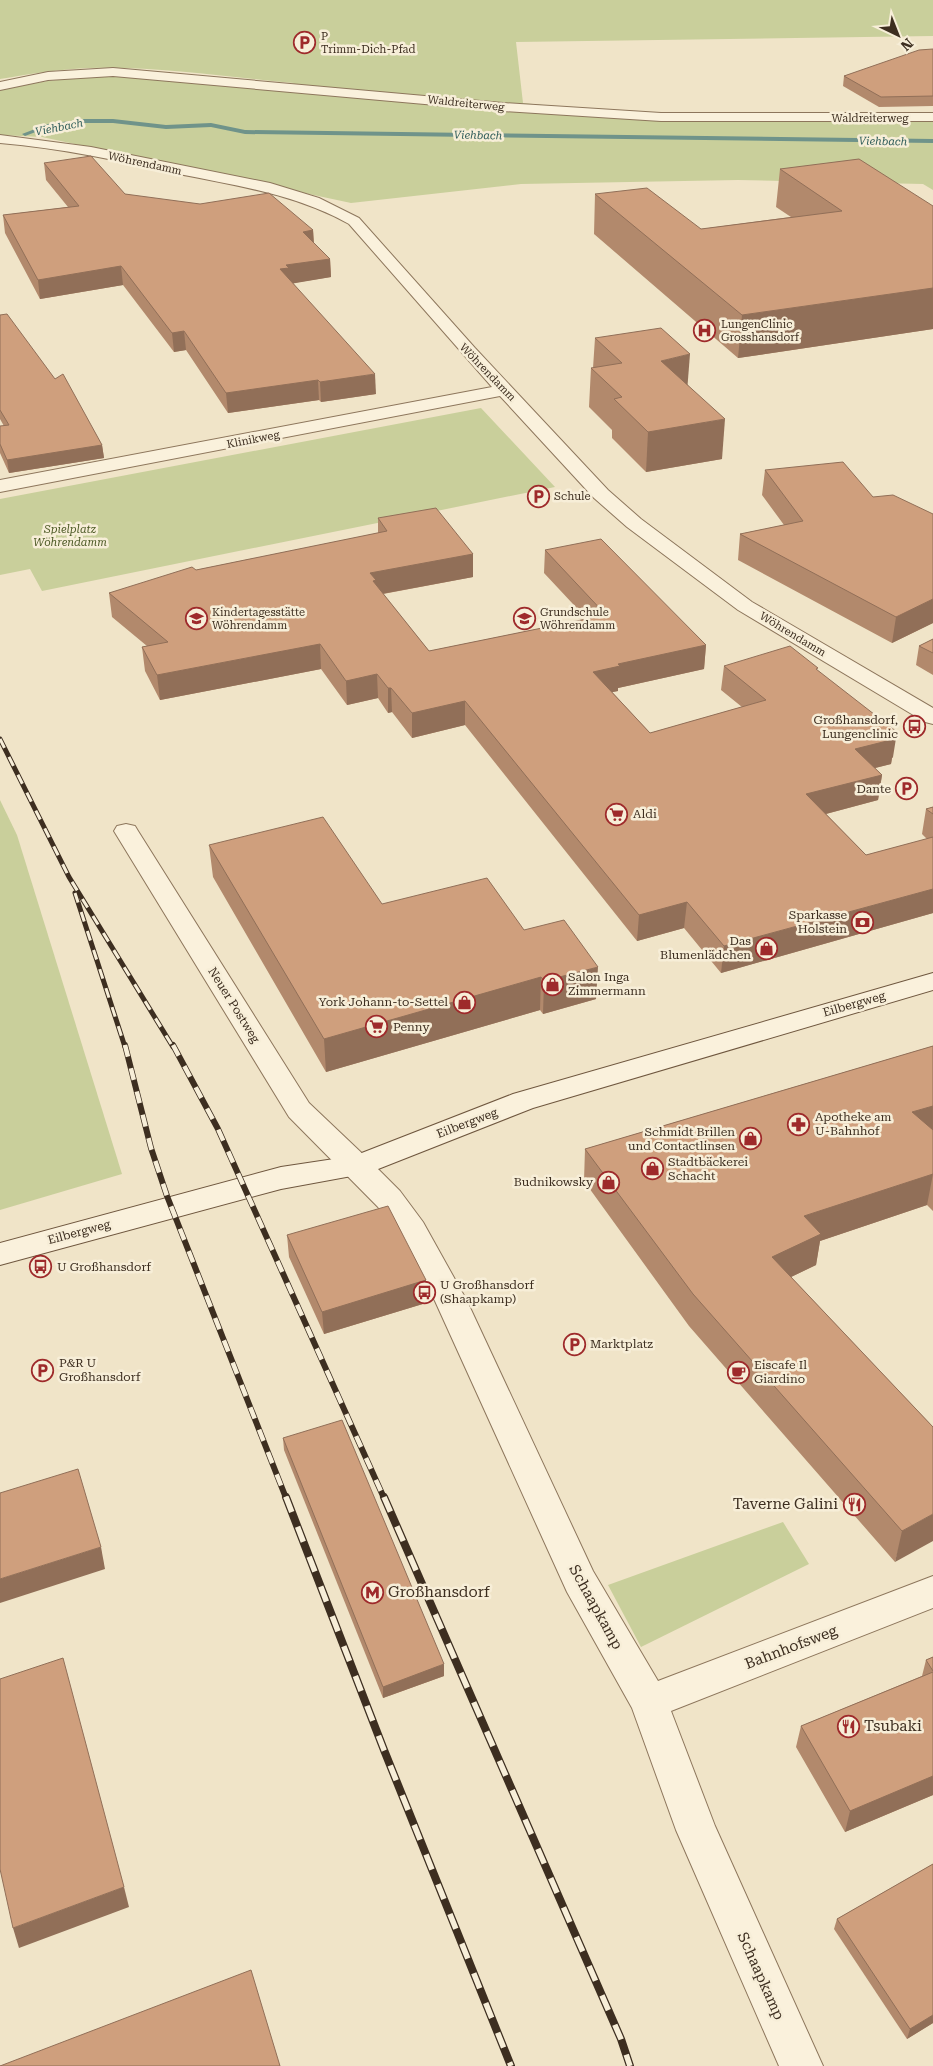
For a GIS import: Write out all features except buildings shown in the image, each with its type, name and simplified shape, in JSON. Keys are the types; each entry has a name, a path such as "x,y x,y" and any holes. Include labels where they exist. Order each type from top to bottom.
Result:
{"street":[{"name":"Waldreiterweg","path":"0,86 48,76 113,72 288,86 503,107 661,117 933,117"},
{"name":"Wöhrendamm","path":"0,139 78,149 290,192 337,210 354,221 601,494 665,548 745,606 933,717"},
{"name":"Klinikweg","path":"0,486 180,453 433,402 506,390"},
{"name":"Neuer Postweg","path":"126,831 299,1110 358,1166"},
{"name":"Eilbergweg","path":"0,1254 281,1178 358,1166 523,1101 933,981"},
{"name":"Schaapkamp","path":"358,1166 407,1222 451,1301 580,1581 649,1702 696,1830 801,2066"},
{"name":"Bahnhofsweg","path":"649,1702 933,1592"}],"green space":[{"path":"0,0 933,0 933,36 516,42 523,103 661,117 933,117 933,190 923,184 738,180 521,184 351,203 42,137 0,135 0,90 47,81 110,75 281,88 294,83 166,70 115,68 68,69 0,79"},
{"name":"Spielplatz Wöhrendamm","path":"481,408 555,487 42,591 30,569 0,575 0,499"},
{"path":"0,800 17,835 122,1174 0,1210"},
{"path":"783,1522 809,1564 641,1647 608,1585"}],"waterway":[{"name":"Viehbach","path":"25,134 48,126 84,121 113,121 166,127 211,125 245,132 933,141"}],"railway":[{"path":"0,739 69,877 173,1047"},
{"path":"75,893 125,1047"},
{"path":"125,1045 151,1148 167,1196 286,1498"},
{"path":"173,1045 218,1129 384,1498"},
{"path":"286,1497 384,1750 511,2066"},
{"path":"384,1497 621,2039 630,2066"}],"place":[{"name":"P Trimm-Dich-Pfad","path":"305,42"},
{"name":"LungenClinic Grosshansdorf","path":"705,330"},
{"name":"Schule","path":"538,496"},
{"name":"Kindertagesstätte Wöhrendamm","path":"196,618"},
{"name":"Grundschule Wöhrendamm","path":"524,618"},
{"name":"Großhansdorf, Lungenclinic","path":"914,727"},
{"name":"Dante","path":"907,789"},
{"name":"Aldi","path":"617,814"},
{"name":"Sparkasse Holstein","path":"863,922"},
{"name":"Das Blumenlädchen","path":"767,948"},
{"name":"Salon Inga Zimmermann","path":"552,984"},
{"name":"York Johann-to-Settel","path":"464,1002"},
{"name":"Penny","path":"377,1027"},
{"name":"Apotheke am U-Bahnhof","path":"799,1124"},
{"name":"Schmidt Brillen und Contactlinsen","path":"751,1139"},
{"name":"Stadtbäckerei Schacht","path":"652,1169"},
{"name":"Budnikowsky","path":"609,1182"},
{"name":"U Großhansdorf","path":"41,1267"},
{"name":"U Großhansdorf (Shaapkamp)","path":"424,1292"},
{"name":"Marktplatz","path":"574,1344"},
{"name":"P&R U Großhansdorf","path":"43,1370"},
{"name":"Eiscafe Il Giardino","path":"738,1372"},
{"name":"Taverne Galini","path":"854,1504"},
{"name":"Großhansdorf","path":"372,1592"},
{"name":"Tsubaki","path":"848,1726"}]}
